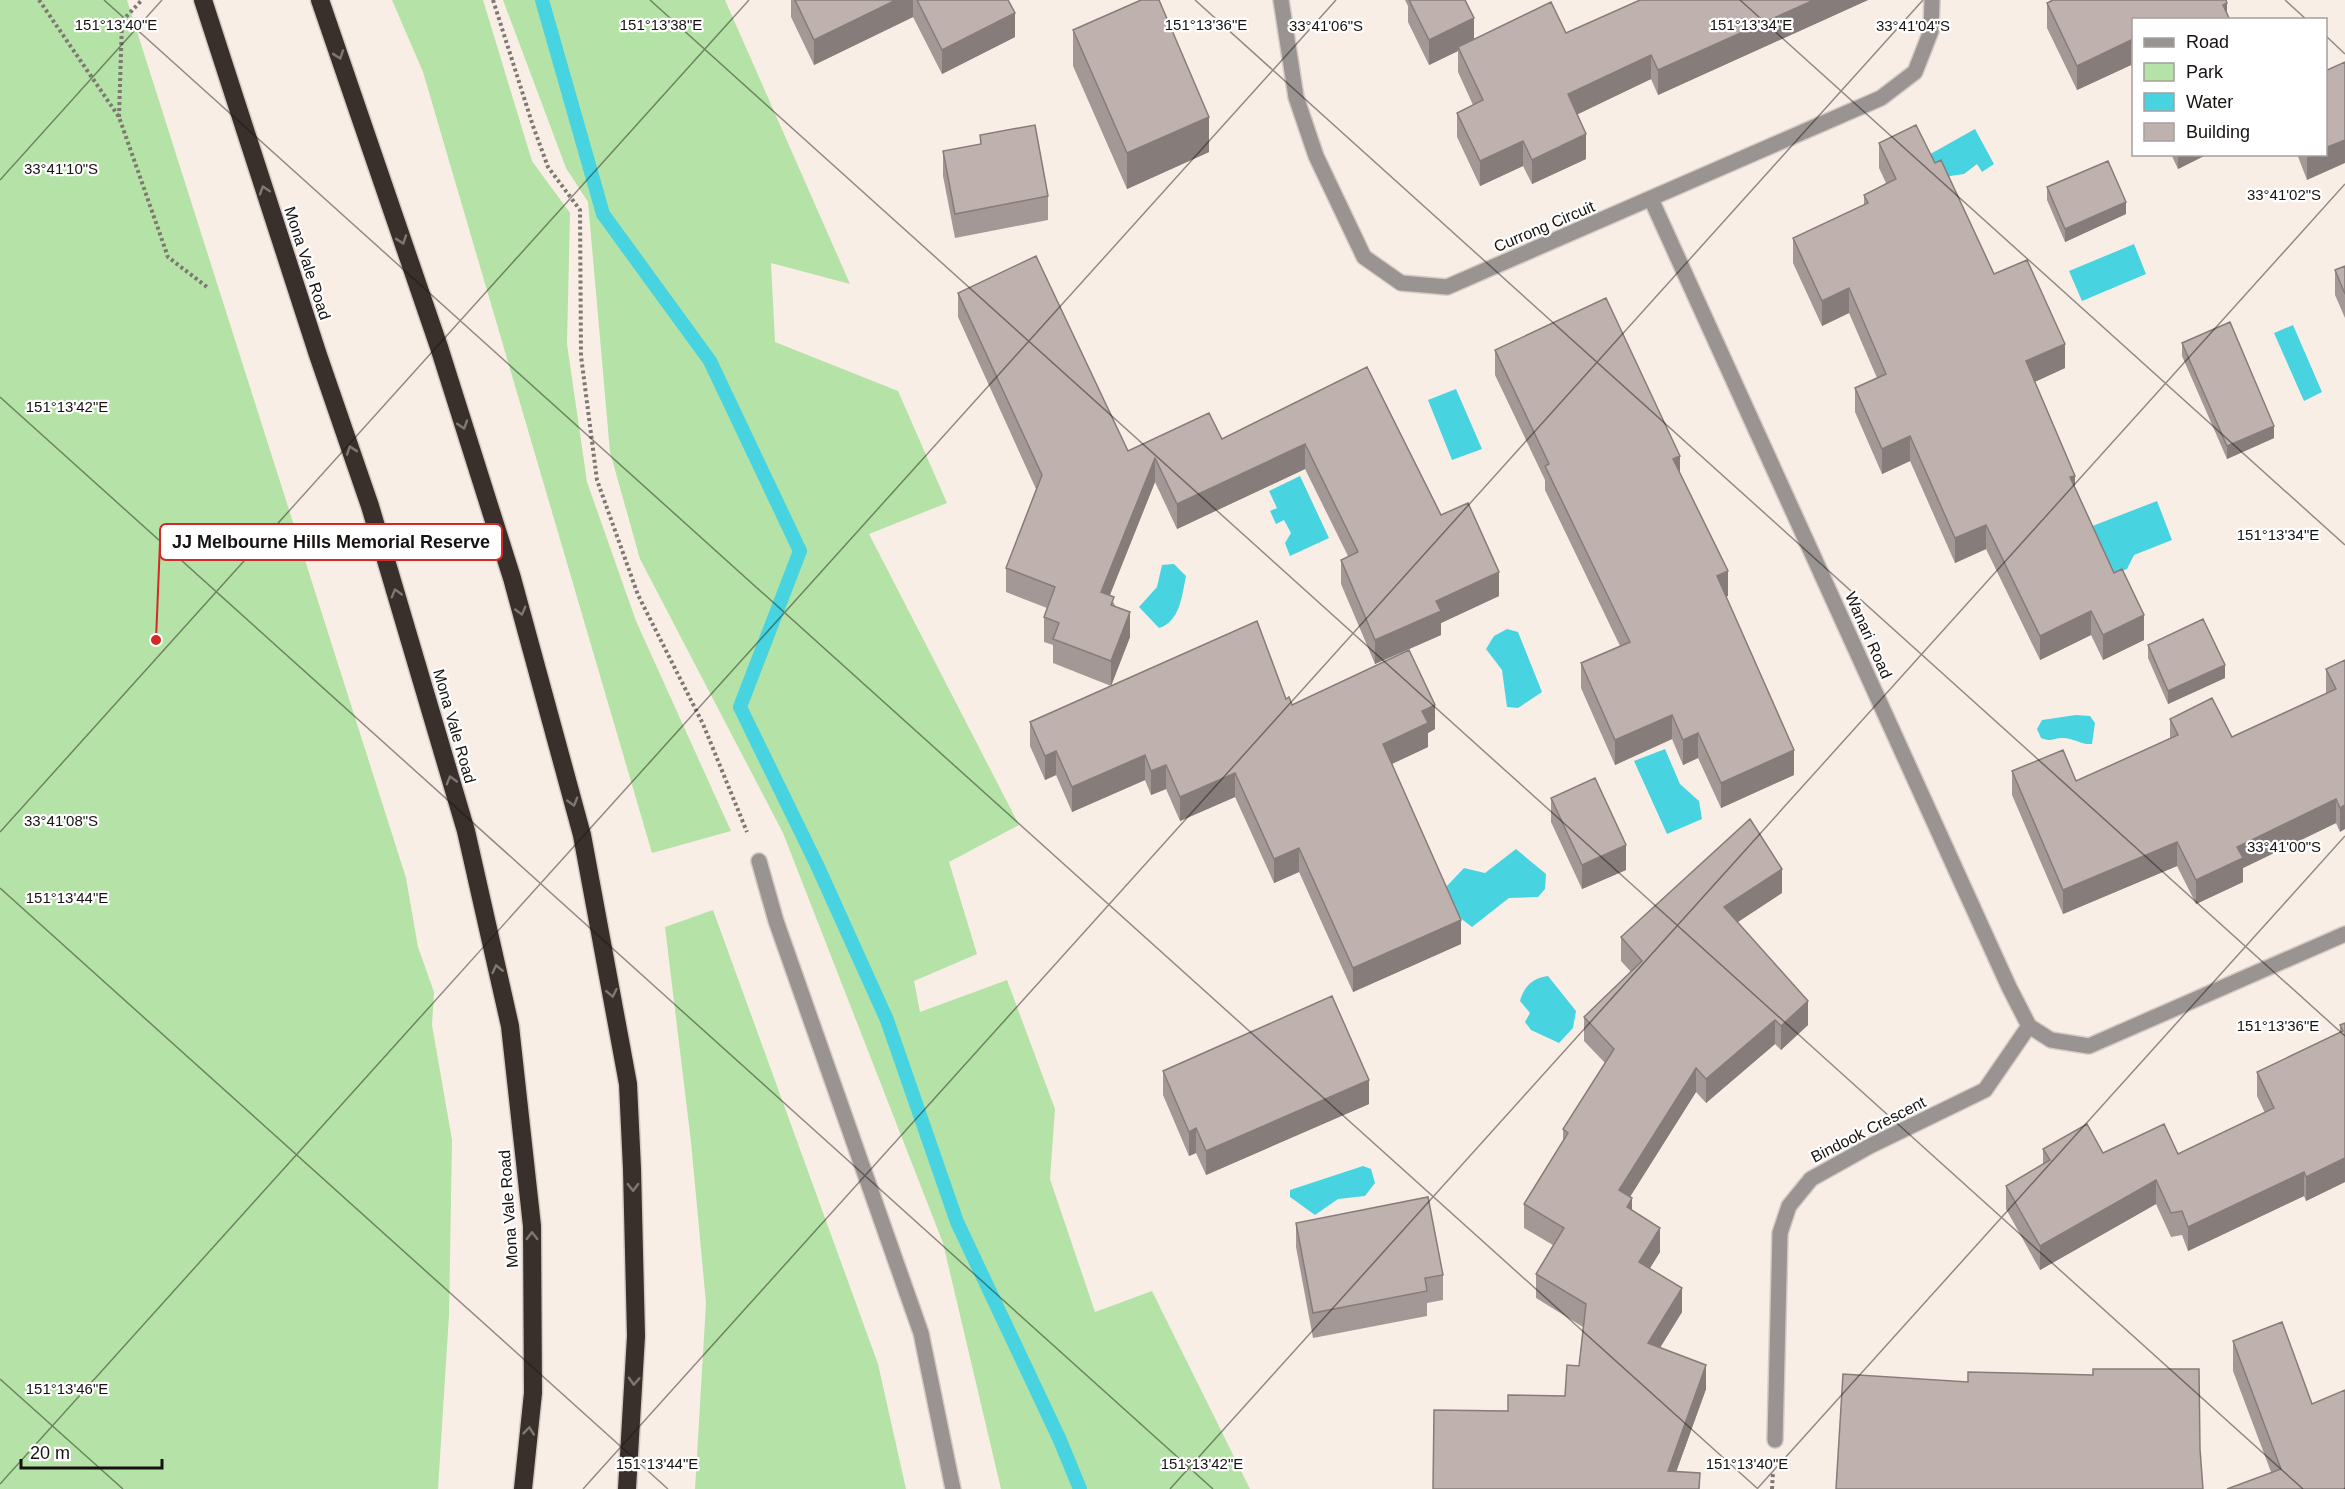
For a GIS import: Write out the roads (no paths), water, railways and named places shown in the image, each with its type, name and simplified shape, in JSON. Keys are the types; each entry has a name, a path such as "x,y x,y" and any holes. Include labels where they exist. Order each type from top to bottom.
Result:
{"highway":[{"name":"Mona Vale Road","path":"203,0 318,355 370,506 466,831 510,1026 532,1226 533,1393 523,1489"},
{"path":"320,0 439,347 508,567 582,835 628,1084 636,1336 627,1489"}],"street":[{"name":"Currong Circuit","path":"1281,0 1296,98 1316,156 1364,257 1401,283 1448,287 1881,98 1915,72 1931,31 1932,0"},
{"name":"Wanari Road","path":"1651,199 1999,965 2030,1026"},
{"path":"759,861 776,921 921,1333 952,1489"},
{"path":"2030,1026 2051,1040 2089,1046 2345,934"},
{"name":"Bindook Crescent","path":"1774,1440 1780,1233 1789,1206 1811,1179 1870,1146 1985,1090 2030,1026"}],"water":[{"path":"1975,129 1994,164 1982,172 1977,164 1964,174 1950,176 1946,181 1925,157"},
{"path":"2134,244 2146,274 2082,301 2069,271"},
{"path":"2293,325 2322,392 2304,401 2274,333"},
{"path":"1456,389 1482,449 1452,460 1428,400"},
{"path":"1300,476 1329,538 1290,556 1285,543 1291,533 1284,520 1276,524 1270,511 1277,508 1269,491"},
{"path":"2157,501 2172,540 2134,555 2127,569 2101,579 2082,530"},
{"path":"1174,564 1186,576 1181,599 1172,620 1159,628 1139,607 1157,587 1162,565"},
{"path":"1507,629 1518,632 1542,692 1518,708 1507,707 1502,670 1486,649 1494,636"},
{"path":"2076,715 2090,716 2095,723 2092,744 2065,738 2050,740 2041,738 2037,729 2042,720"},
{"path":"1665,749 1680,784 1699,801 1702,819 1667,834 1634,761"},
{"path":"1516,849 1546,874 1545,889 1538,897 1509,898 1472,927 1450,910 1446,887 1464,868 1485,873"},
{"path":"1548,976 1576,1011 1573,1028 1559,1043 1531,1030 1525,1022 1530,1013 1520,1001 1530,984"},
{"path":"1363,1166 1371,1169 1375,1183 1365,1196 1338,1199 1315,1215 1290,1197 1290,1190"}],"waterway":[{"path":"542,0 603,214 710,361 800,551 740,707 817,865 887,1020 957,1222 1059,1438 1080,1489"}],"place":[{"name":"JJ Melbourne Hills Memorial Reserve","path":"156,640"}]}
